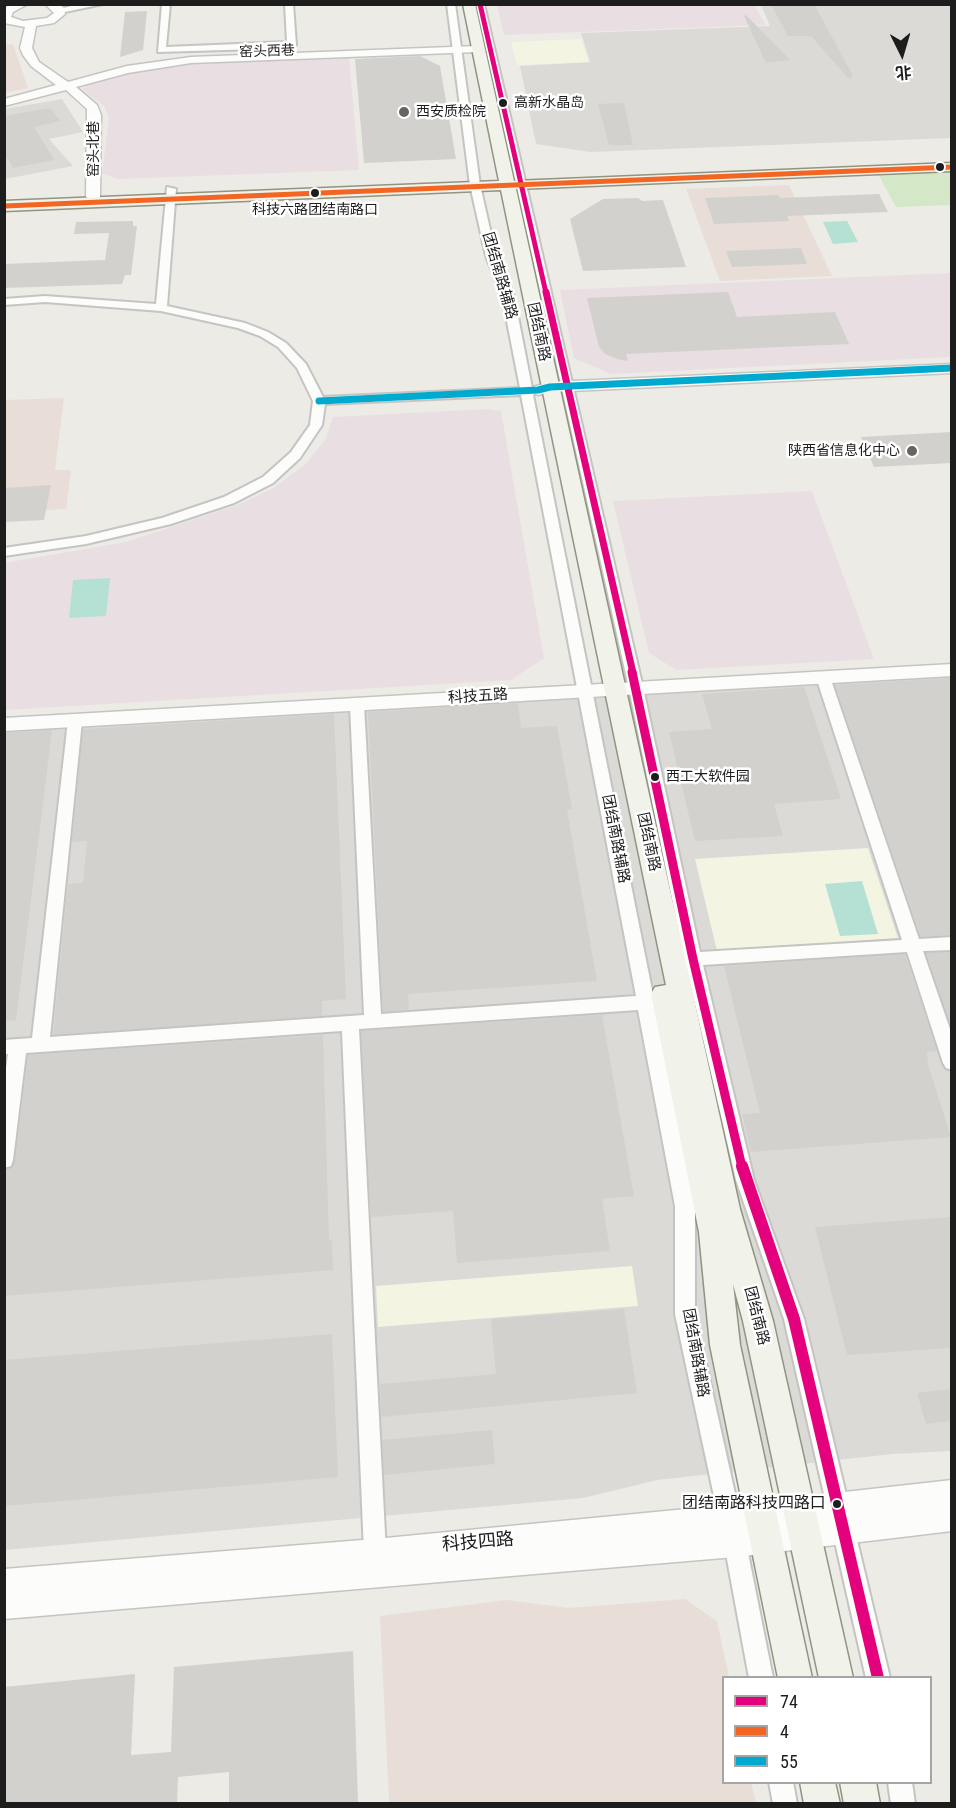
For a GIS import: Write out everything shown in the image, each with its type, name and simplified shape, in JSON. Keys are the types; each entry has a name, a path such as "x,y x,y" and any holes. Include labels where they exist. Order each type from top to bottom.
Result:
{"main road":[{"name":"团结南路","path":"460,4 494,178 545,389 610,689 683,960 726,1209 758,1321 836,1676"},
{"name":"团结南路","path":"468,47 469,4"},
{"path":"4,206 171,194 951,157"},
{"path":"494,178 951,162"},
{"path":"494,178 951,167"},
{"path":"494,178 535,168"},
{"path":"152,184 187,182"},
{"path":"4,195 94,189 171,194"},
{"path":"4,200 94,189"},
{"name":"团结南路","path":"610,689 655,1002 713,1232 725,1345 795,1676"},
{"path":"818,1784 822,1803"},
{"path":"858,1784 862,1803"}],"street":[{"path":"23,4 8,10 5,17 15,23 31,24 50,21 59,14 55,8 99,4"},
{"path":"166,4 161,50 292,45 289,4"},
{"path":"451,4 468,47 494,178"},
{"path":"480,4 494,178"},
{"name":"窑头北巷","path":"31,24 26,48 35,64 93,108 95,115 94,189"},
{"name":"窑头西巷","path":"64,84 127,70 191,60 468,47"},
{"path":"4,98 64,84"},
{"path":"4,103 64,84"},
{"path":"161,308 171,194"},
{"path":"4,302 45,298 161,308 241,325 264,334 293,355 302,367 319,401 316,425 296,455 267,480 229,500 166,521 86,540 4,552"},
{"path":"319,401 951,368"},
{"name":"科技五路","path":"4,725 951,670"},
{"path":"823,677 951,1063"},
{"path":"357,705 373,1022"},
{"path":"40,1045 75,721"},
{"path":"878,1676 843,1518 794,1319 745,1180 683,960 951,943"},
{"path":"4,1160 11,1047 655,1002"},
{"name":"团结南路辅路","path":"655,1002 685,1206 685,1314 760,1676"},
{"path":"350,1024 375,1553"},
{"name":"科技四路","path":"843,1518 951,1494"},
{"name":"科技四路","path":"4,1605 843,1518 951,1517"},
{"name":"科技四路","path":"4,1583 375,1553 731,1531"},
{"path":"780,1784 784,1803"},
{"path":"900,1784 903,1803"}],"shaded area":[{"path":"497,5 754,5 766,25 504,35"},
{"path":"761,5 951,5 951,138 590,152 536,144 520,66 590,62 581,33 770,26"},
{"path":"581,39 589,62 517,65 511,42"},
{"path":"13,44 28,88 5,93 5,45"},
{"path":"349,58 359,170 117,179 102,173 109,119 105,107 82,89 90,84 125,74 189,64"},
{"path":"62,99 83,132 49,139 73,166 5,179 5,109"},
{"path":"789,185 832,276 720,281 686,189"},
{"path":"951,273 951,357 611,374 574,358 560,290"},
{"path":"64,398 55,470 71,470 66,509 5,512 4,400"},
{"path":"489,409 501,411 544,658 511,680 5,710 4,563 126,542 237,505 272,489 306,464 326,438 333,417"},
{"path":"812,491 874,659 676,670 649,653 613,501"},
{"path":"951,673 951,1451 892,1454 657,1480 583,1498 5,1550 5,727"},
{"path":"868,848 898,938 717,951 695,859"},
{"path":"632,1266 638,1306 378,1327 376,1286"},
{"path":"685,1599 717,1621 729,1676 722,1676 722,1784 751,1784 756,1803 389,1803 380,1616 507,1600 568,1608"}],"green space":[{"path":"951,171 951,205 896,207 878,174"},
{"path":"847,221 858,242 833,244 823,222"},
{"path":"110,578 106,616 69,618 73,580"},
{"path":"862,881 878,934 840,936 825,884"}],"building":[{"path":"814,4 853,76 849,79 811,36 788,36 772,6"},
{"path":"147,11 143,50 120,57 125,12"},
{"path":"746,15 790,60 766,63 744,16"},
{"name":"西安质检院","path":"420,56 440,66 456,159 364,163 355,59"},
{"path":"624,103 633,145 609,145 598,104"},
{"path":"50,108 60,121 34,127 54,160 13,168 8,159 4,159 4,116"},
{"path":"879,194 888,212 787,216 789,221 714,224 705,198 778,195 780,198"},
{"path":"638,198 642,201 663,200 686,267 583,271 570,219 603,199"},
{"path":"133,221 133,226 137,226 131,275 125,275 122,284 4,288 4,264 105,260 109,233 74,234 76,222"},
{"path":"801,248 807,264 732,267 726,251"},
{"path":"728,292 737,317 835,312 849,344 626,354 628,361 605,354 599,347 587,298"},
{"name":"陕西省信息化中心","path":"951,432 951,463 874,467 861,437"},
{"path":"51,485 44,520 4,522 4,488"},
{"path":"951,678 951,935 921,937 835,685"},
{"path":"804,687 841,799 774,804 783,836 695,841 669,732 712,729 702,694"},
{"path":"518,703 521,728 557,726 572,809 567,810 597,981 408,994 409,1010 383,1012 368,712"},
{"path":"334,714 346,999 322,1001 322,1016 53,1035 68,884 83,883 87,841 72,842 83,729"},
{"path":"52,730 16,1020 4,1021 4,733"},
{"path":"951,952 951,1027 926,953"},
{"path":"905,954 937,1051 927,1052 928,1065 951,1137 751,1152 742,1114 760,1113 724,966"},
{"path":"602,1015 634,1196 602,1199 610,1251 457,1263 453,1211 371,1217 361,1031"},
{"path":"323,1035 329,1240 332,1240 333,1270 4,1296 4,1170 12,1168 15,1160 28,1055"},
{"path":"951,1217 951,1348 847,1355 815,1227"},
{"path":"624,1309 637,1393 381,1417 380,1384 496,1374 491,1319"},
{"path":"332,1334 338,1477 4,1506 4,1360"},
{"path":"951,1389 951,1421 926,1424 917,1393"},
{"path":"492,1430 495,1464 384,1475 382,1440"},
{"path":"353,1651 358,1803 229,1803 229,1772 178,1777 177,1803 4,1803 4,1687 135,1674 131,1755 171,1752 174,1667"}],"transit line":[{"name":"74","path":"480,4 636,688 693,959 745,1180 794,1319 878,1676"},
{"name":"4","path":"4,206 952,167"},
{"name":"55","path":"319,401 538,390 550,387 952,368"}],"place":[{"name":"高新水晶岛","path":"503,103"},
{"name":"西安质检院","path":"404,112"},
{"name":"科技六路团结南路口","path":"315,193"},
{"name":"陕西省信息化中心","path":"912,451"},
{"name":"西工大软件园","path":"655,777"},
{"name":"团结南路科技四路口","path":"837,1504"}]}
